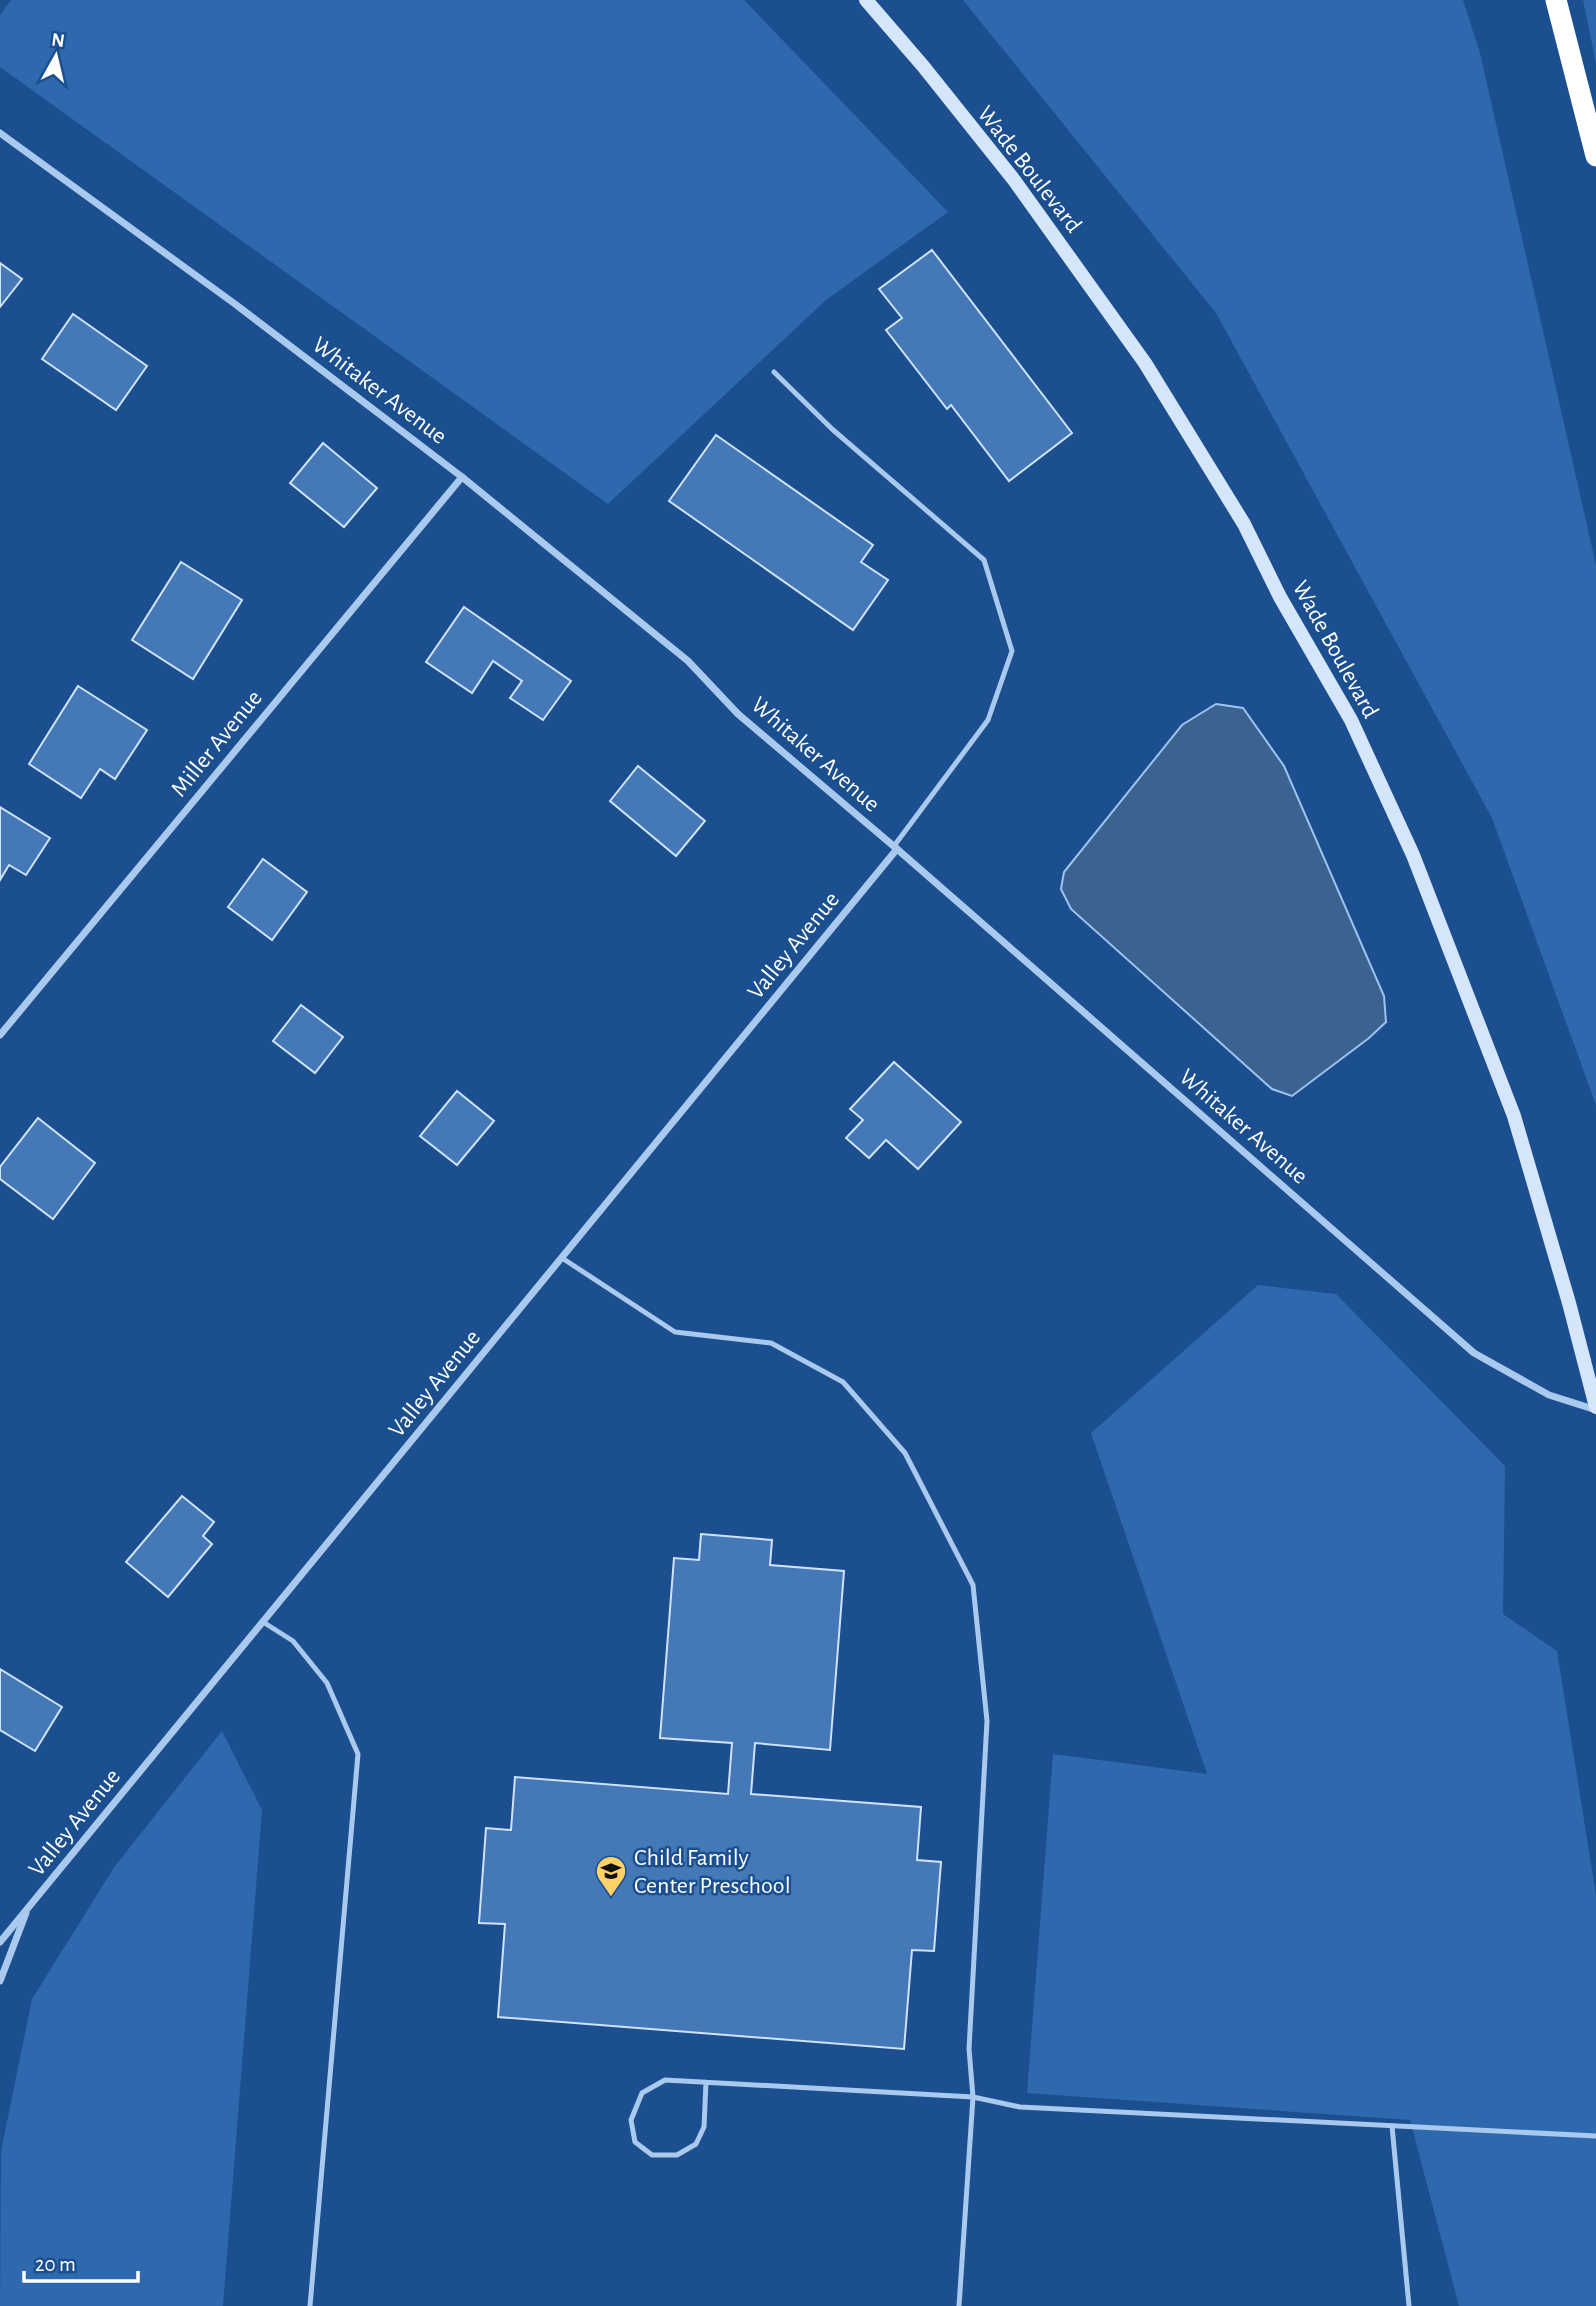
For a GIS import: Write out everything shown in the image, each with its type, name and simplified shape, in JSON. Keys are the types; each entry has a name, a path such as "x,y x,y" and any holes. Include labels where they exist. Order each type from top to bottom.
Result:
{"highway":[{"path":"1556,0 1596,156"}],"main road":[{"name":"Wade Boulevard","path":"866,0 923,66 1014,180 1145,363 1244,524 1280,597 1351,720 1436,910 1514,1116 1569,1303 1596,1408"}],"street":[{"name":"Whitaker Avenue","path":"0,133 235,304 462,477 688,661 738,714 1474,1353 1549,1395 1596,1408"},
{"name":"Miller Avenue","path":"0,1035 462,477"},
{"name":"Valley Avenue","path":"0,1942 895,848"},
{"path":"0,1981 29,1907"}],"lane":[{"path":"775,372 832,429 984,560 1012,651 988,720 895,848"},
{"path":"562,1258 675,1332 771,1343 843,1382 905,1453 973,1585 986,1721 969,2049 973,2098 959,2306"},
{"path":"263,1622 293,1641 327,1683 358,1754 310,2306"},
{"path":"706,2082 704,2127 696,2144 677,2155 652,2155 635,2142 631,2120 642,2093 665,2080 706,2082 973,2098 1020,2107 1596,2136"},
{"path":"1392,2126 1409,2306"}],"shaded area":[{"path":"11,0 744,0 948,212 826,300 608,504 0,67 0,15"},
{"path":"963,0 1463,0 1480,53 1596,565 1596,1105 1492,818 1216,313"},
{"path":"1583,0 1596,0 1596,63"},
{"path":"1216,704 1243,708 1284,766 1384,996 1386,1022 1292,1096 1272,1089 1071,909 1061,889 1064,872 1182,725"},
{"path":"1258,1285 1336,1294 1505,1466 1503,1614 1557,1651 1596,1895 1596,2306 1459,2306 1410,2120 1027,2093 1053,1754 1207,1774 1091,1433"},
{"path":"222,1731 262,1810 223,2306 0,2306 1,2151 32,1999 115,1866"}],"building":[{"path":"932,250 1072,433 1009,481 951,405 947,409 886,330 902,318 879,289"},
{"path":"0,263 22,279 0,307"},
{"path":"73,314 147,366 116,410 42,359"},
{"path":"716,435 873,545 861,562 888,580 853,630 669,501"},
{"path":"323,443 377,488 344,527 290,483"},
{"path":"181,562 242,600 193,679 132,640"},
{"path":"464,607 571,681 543,720 510,698 522,681 493,661 472,693 426,662"},
{"path":"78,686 147,730 115,779 100,769 81,798 29,764"},
{"path":"638,766 705,821 676,856 610,801"},
{"path":"0,807 50,838 26,875 9,865 0,880"},
{"path":"263,859 307,892 272,940 228,907"},
{"path":"301,1005 343,1037 315,1073 273,1041"},
{"path":"894,1062 961,1122 918,1169 886,1140 869,1158 846,1138 863,1120 850,1109"},
{"path":"457,1091 494,1121 457,1165 420,1136"},
{"path":"38,1118 95,1163 53,1219 0,1179 0,1167"},
{"path":"182,1496 214,1522 203,1536 212,1544 168,1597 126,1562"},
{"path":"701,1534 772,1540 770,1565 844,1571 830,1750 755,1743 751,1794 921,1807 917,1860 941,1862 934,1951 912,1950 904,2049 498,2017 505,1924 479,1923 486,1828 511,1830 515,1777 728,1794 732,1743 660,1738 674,1558 699,1560"},
{"path":"0,1669 62,1707 35,1751 0,1730"}],"place":[{"name":"Child Family Center Preschool","path":"611,1898"}]}
